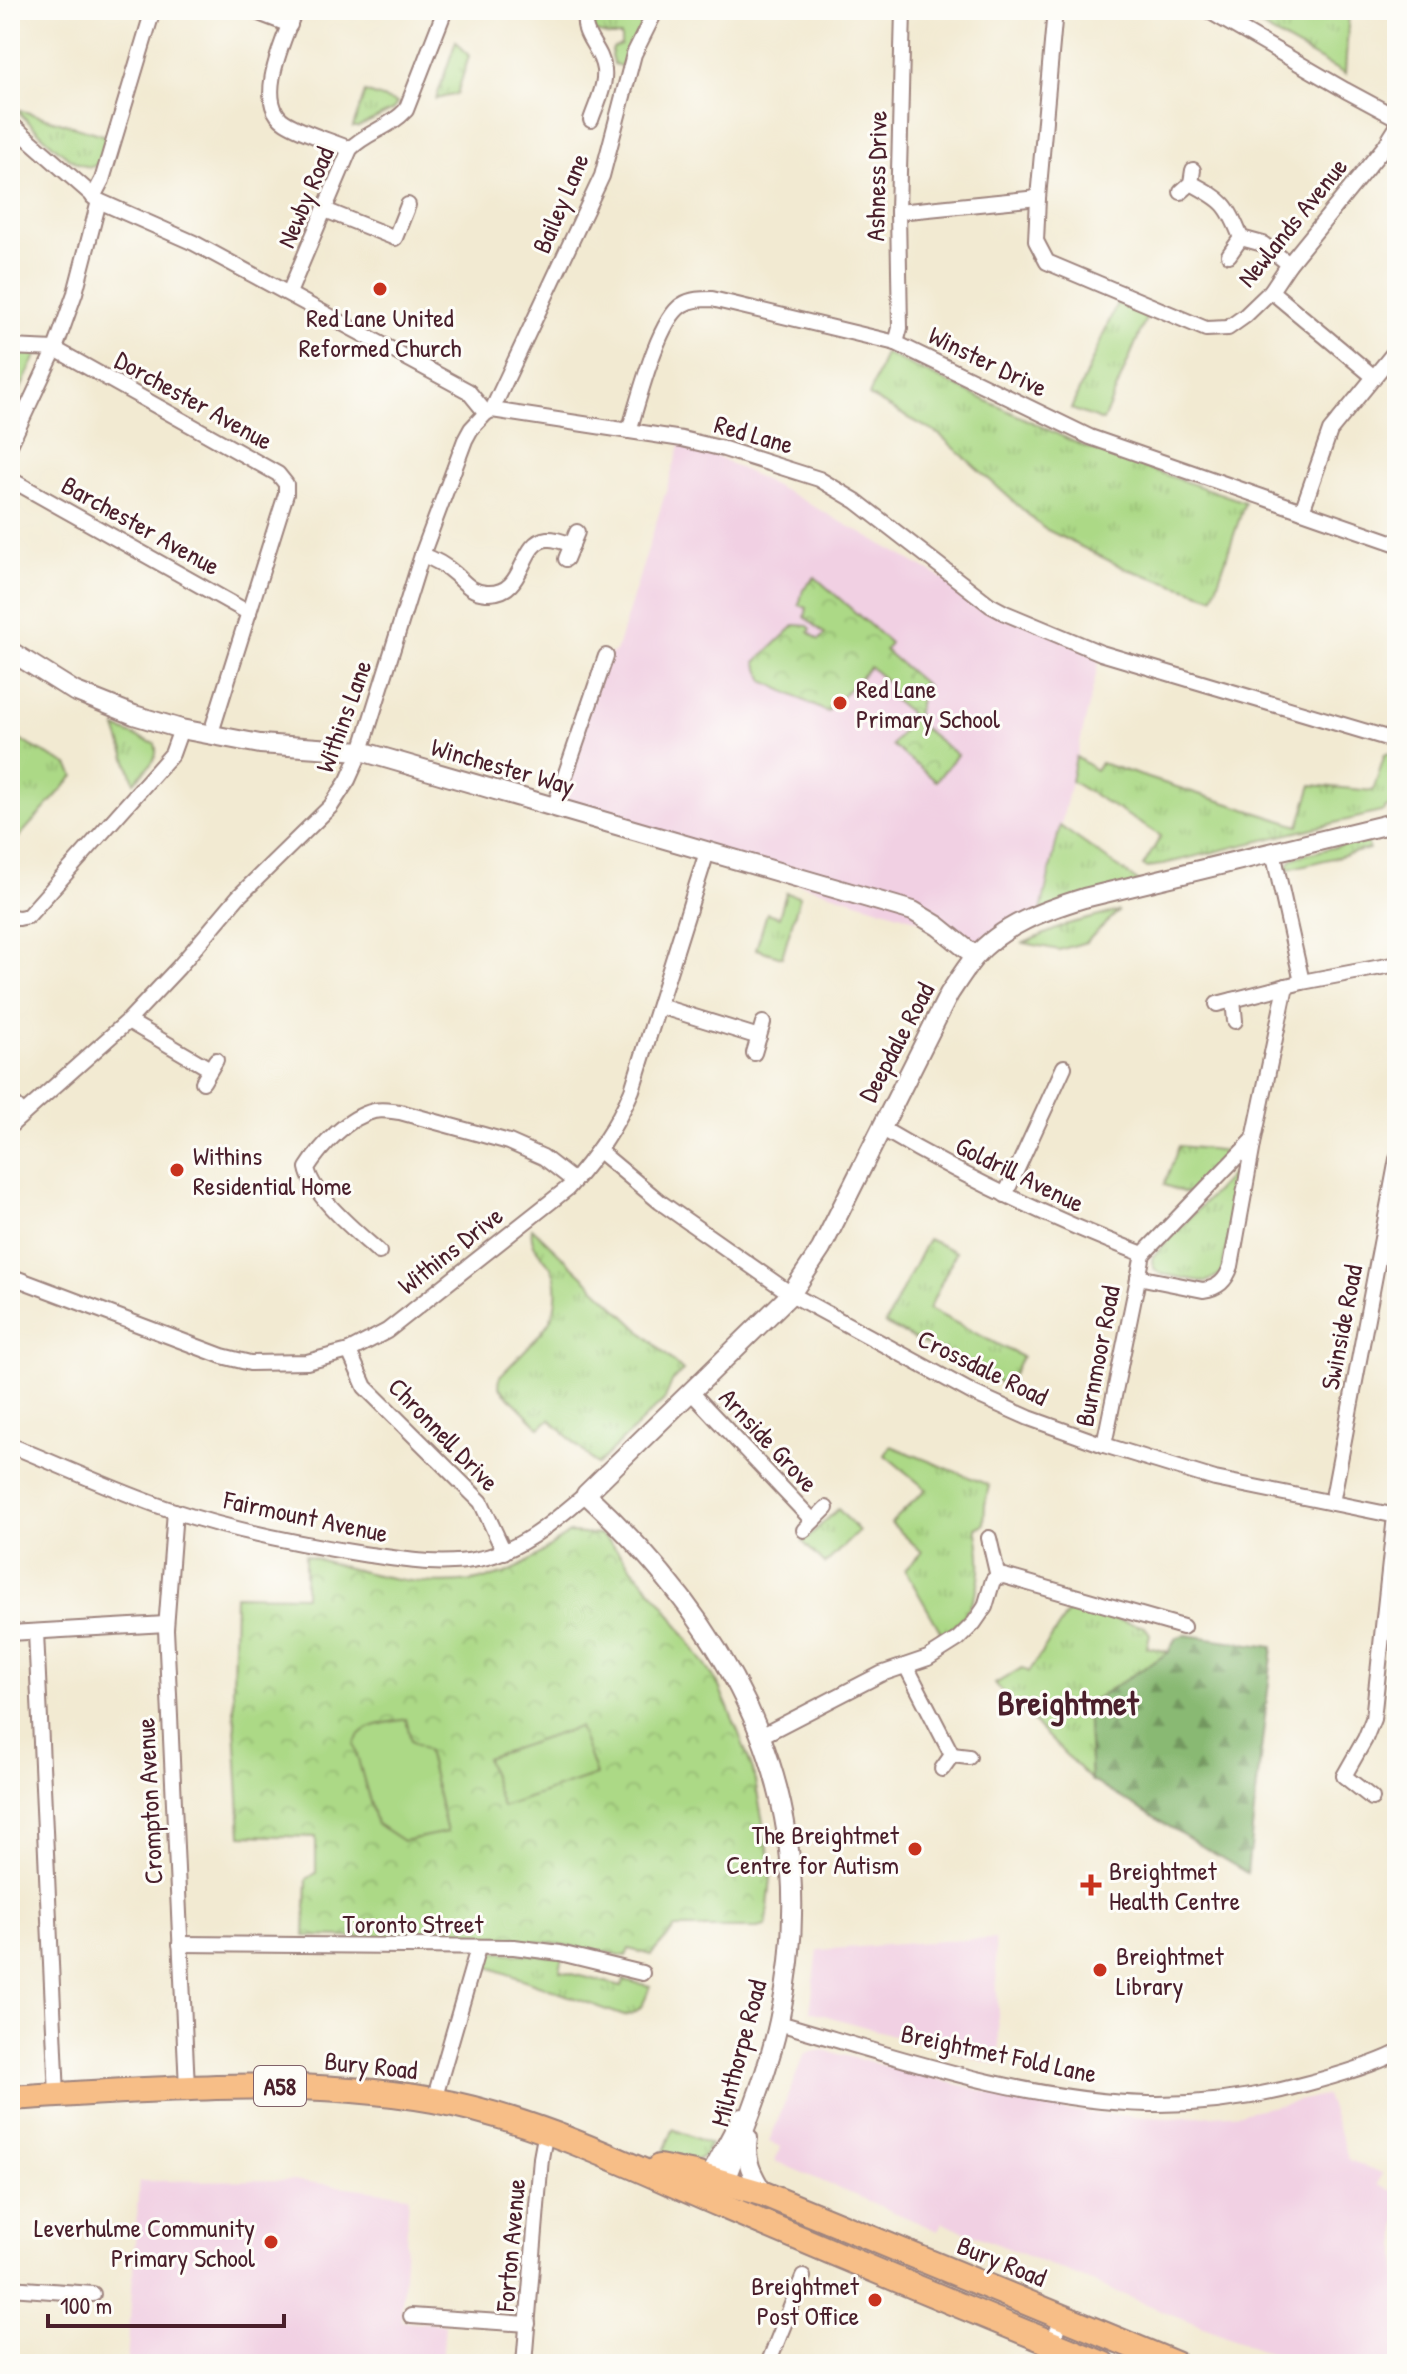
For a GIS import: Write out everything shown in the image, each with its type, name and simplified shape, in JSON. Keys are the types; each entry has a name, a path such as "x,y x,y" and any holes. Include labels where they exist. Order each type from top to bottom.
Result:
{"highway":[{"name":"Bury Road","path":"10,2098 187,2088 324,2087 434,2100 546,2131 716,2192 1048,2354 1103,2364"},
{"name":"Bury Road","path":"716,2192 764,2194 1176,2364"}],"street":[{"path":"10,445 55,349 75,293 96,199 153,10"},
{"path":"251,10 292,17 269,85 272,106 282,121 350,149"},
{"name":"Newby Road","path":"289,293 350,149 357,142 395,122 406,110 445,10"},
{"name":"Bailey Lane","path":"586,10 584,27 602,45 604,74 591,120"},
{"name":"Bailey Lane","path":"489,411 602,176 634,54 656,10"},
{"name":"Ashness Drive","path":"896,343 900,328 898,212 903,10"},
{"name":"Newlands Avenue","path":"1055,10 1036,241 1047,262 1206,329 1228,328 1271,291 1397,127"},
{"path":"1207,10 1397,118"},
{"path":"11,127 96,199 194,243 289,293 468,391 489,411"},
{"path":"1188,182 1223,201 1232,214 1241,238"},
{"path":"898,212 1038,198"},
{"path":"325,210 395,238 408,205"},
{"path":"1241,238 1263,244 1289,264"},
{"path":"1229,255 1241,238"},
{"path":"1271,291 1374,377"},
{"name":"Winster Drive","path":"629,431 671,314 683,304 696,299 712,299 896,343 1090,437 1397,544"},
{"path":"10,347 55,349"},
{"name":"Dorchester Avenue","path":"55,349 278,474 286,484 286,494 210,736"},
{"path":"1302,511 1330,431 1397,349"},
{"name":"Red Lane","path":"489,411 629,431 724,449 819,479 856,501 990,605 1005,613 1101,653 1397,741"},
{"name":"Withins Lane","path":"10,1126 128,1021 238,897 331,806 348,780 361,751 422,555 465,440 489,411"},
{"name":"Barchester Avenue","path":"10,479 249,613"},
{"path":"422,555 436,560 474,591 491,594 514,582 537,543 549,538 574,538 566,559"},
{"name":"Winchester Way","path":"10,651 74,691 134,715 181,729 260,744 361,751 913,911 938,926 975,956"},
{"path":"554,808 606,656"},
{"path":"10,917 28,916 172,754 181,729"},
{"name":"Deepdale Road","path":"586,1494 791,1294 821,1249 949,994 975,956 1003,932 1041,911 1084,898 1397,822"},
{"name":"Withins Drive","path":"10,1276 239,1361 307,1362 349,1351 387,1331 574,1181 599,1151 619,1121 632,1090 707,852"},
{"path":"1273,852 1302,982"},
{"path":"1217,1004 1302,982 1397,964"},
{"name":"Burnmoor Road","path":"1138,1277 1203,1290 1212,1289 1227,1277 1286,986"},
{"path":"1233,1000 1235,1021"},
{"path":"659,1006 761,1030 754,1053"},
{"path":"128,1021 210,1070"},
{"path":"1005,1195 1064,1067"},
{"path":"10,1100 23,1114"},
{"path":"379,1252 346,1223 314,1186 307,1168 319,1149 340,1130 370,1111 400,1112 509,1142 543,1157 574,1181"},
{"name":"Goldrill Avenue","path":"881,1128 1005,1195 1143,1254"},
{"path":"1143,1254 1254,1139"},
{"name":"Crossdale Road","path":"599,1151 660,1202 791,1294 973,1393 1029,1418 1104,1445 1215,1479 1396,1516"},
{"name":"Swinside Road","path":"1332,1503 1397,1159"},
{"name":"Burnmoor Road","path":"1104,1445 1143,1254"},
{"name":"Chronnell Drive","path":"349,1351 365,1387 481,1502 504,1552"},
{"name":"Arnside Grove","path":"691,1392 808,1525 826,1508"},
{"name":"Fairmount Avenue","path":"10,1445 175,1511 275,1538 393,1558 455,1562 504,1552 536,1534 586,1494"},
{"name":"Milnthorpe Road","path":"586,1494 648,1557 713,1640 761,1736 786,1820 793,1879 791,1934 779,2023 747,2127 716,2192"},
{"name":"Crompton Avenue","path":"175,1511 166,1624 187,2088"},
{"path":"1372,1798 1344,1776 1369,1730 1374,1710 1396,1516"},
{"path":"989,1538 998,1577"},
{"path":"761,1736 881,1674 928,1658 958,1639 985,1607 993,1580 998,1577 1004,1576 1183,1627"},
{"path":"1162,1638 1166,1622"},
{"path":"10,1633 166,1624"},
{"path":"36,1632 57,2096"},
{"path":"906,1666 952,1755"},
{"path":"952,1755 969,1757"},
{"path":"942,1769 952,1755"},
{"name":"Toronto Street","path":"180,1944 514,1947 560,1953 642,1973"},
{"path":"434,2100 478,1948"},
{"name":"Breightmet Fold Lane","path":"779,2023 984,2080 1084,2098 1147,2104 1191,2103 1275,2091 1323,2080 1397,2053"},
{"path":"757,2096 746,2149 751,2172 764,2194"},
{"name":"Forton Avenue","path":"524,2364 541,2158 546,2131"},
{"path":"768,2364 803,2277"},
{"path":"10,2288 93,2294"},
{"path":"411,2316 528,2324"},
{"path":"1048,2354 1063,2317"}],"shaded area":[{"name":"Red Lane Primary School","path":"682,439 793,495 1005,613 1101,653 1041,911 975,956 938,926 554,808 606,656 616,652"},
{"path":"995,1939 1000,2066 810,2011 818,1950"},
{"path":"823,2050 1068,2111 1171,2118 1242,2113 1326,2095 1349,2160 1382,2173 1378,2185 1397,2193 1397,2364 1296,2364 942,2222 938,2231 775,2161 781,2147 769,2142 805,2053"},
{"name":"Leverhulme Community Primary School","path":"292,2180 409,2195 401,2321 445,2324 442,2364 127,2364 139,2181"}],"green space":[{"path":"596,10 649,10 627,68 614,64 611,56 613,48 621,45 621,36 595,32 593,18"},
{"path":"1232,10 1349,10 1345,74"},
{"path":"456,41 469,56 457,94 436,99"},
{"path":"365,92 397,103 393,110 353,127"},
{"path":"16,109 106,136 98,163 88,167 66,156"},
{"path":"1117,303 1147,316 1103,421 1071,409"},
{"path":"10,351 38,352 10,411"},
{"path":"885,353 1085,447 1245,502 1213,597 1124,568 1043,528 940,435 869,396"},
{"path":"815,577 890,643 885,650 927,686 921,693 916,722 957,755 936,781 892,745 908,724 909,712 889,696 889,683 870,667 827,712 764,681 756,662 795,625 808,626 811,629 809,632 819,640 825,634 805,617 807,608 799,605 803,590"},
{"path":"116,728 155,744 154,760 134,782"},
{"path":"10,735 68,765 74,776 10,847"},
{"path":"1397,753 1397,805 1385,808 1385,811 1147,868 1143,866 1161,836 1071,781 1076,757 1096,770 1101,763 1299,826 1312,785 1373,791 1385,754"},
{"path":"1060,826 1142,884 1041,911"},
{"path":"1367,839 1369,849 1285,870 1292,859 1299,856"},
{"path":"786,893 800,896 782,957 756,949 767,913 779,917"},
{"path":"1119,911 1086,942 1059,950 1024,943 1068,924"},
{"path":"1179,1146 1229,1151 1188,1194 1164,1185"},
{"path":"1234,1172 1241,1177 1221,1274 1206,1282 1161,1274 1152,1265 1153,1256"},
{"path":"532,1228 683,1371 672,1381 665,1399 597,1465 550,1419 540,1428 499,1387 500,1376 541,1333 555,1307 555,1278 534,1244"},
{"path":"928,1239 956,1252 929,1309 1022,1357 1007,1386 885,1324"},
{"path":"891,1446 989,1485 984,1524 976,1528 980,1560 977,1588 965,1614 943,1636 905,1570 922,1552 891,1523 926,1489 885,1455"},
{"path":"838,1509 859,1531 825,1564 803,1542"},
{"path":"569,1533 601,1535 610,1542 664,1605 717,1682 753,1771 772,1868 766,1926 675,1928 651,1955 629,1949 626,1956 545,1942 305,1936 307,1879 316,1873 316,1837 241,1835 233,1690 235,1595 305,1596 305,1555 401,1580 451,1583 476,1580 518,1567"},
{"path":"1071,1608 1145,1627 1150,1634 1147,1647 1170,1652 1087,1704 1091,1780 995,1684 1022,1668 1029,1672"},
{"path":"1186,1635 1273,1647 1247,1873 1091,1780 1087,1704 1169,1652 1176,1638"},
{"path":"406,1719 411,1741 427,1751 447,1832 403,1841 376,1823 354,1745 368,1728"},
{"path":"579,1727 596,1775 502,1807 486,1758"},
{"path":"494,1952 563,1957 560,1971 622,1986 624,1980 650,1986 642,2006 624,2016 483,1965"},
{"path":"673,2129 710,2144 707,2152 690,2161 662,2156"}],"place":[{"name":"Red Lane United Reformed Church","path":"380,289"},
{"name":"Red Lane Primary School","path":"840,703"},
{"name":"Withins Residential Home","path":"177,1170"},
{"name":"The Breightmet Centre for Autism","path":"915,1849"},
{"name":"Breightmet Health Centre","path":"1091,1885"},
{"name":"Breightmet Library","path":"1100,1970"},
{"name":"Leverhulme Community Primary School","path":"271,2242"},
{"name":"Breightmet Post Office","path":"875,2300"}],"district":[{"name":"Breightmet","path":"1068,1703"}]}
